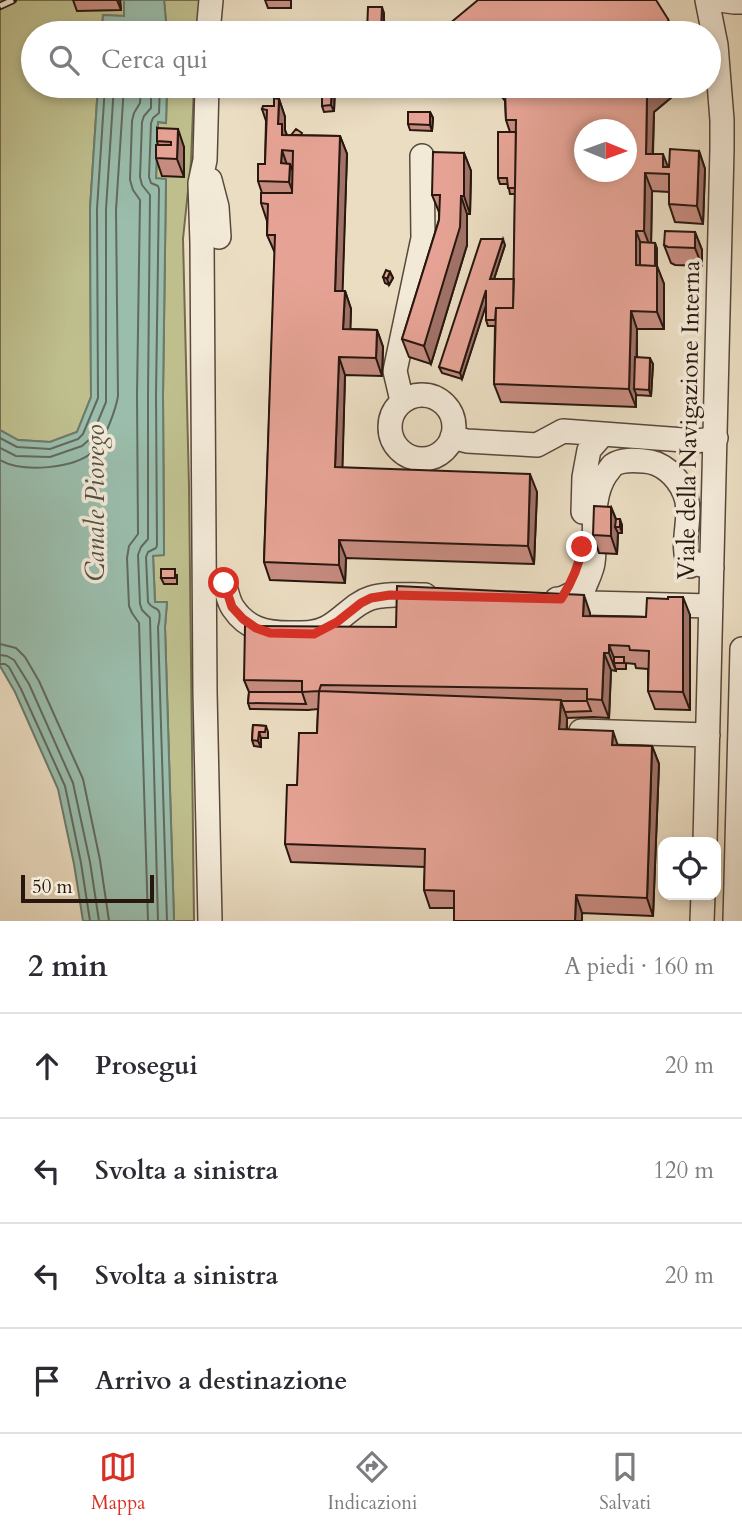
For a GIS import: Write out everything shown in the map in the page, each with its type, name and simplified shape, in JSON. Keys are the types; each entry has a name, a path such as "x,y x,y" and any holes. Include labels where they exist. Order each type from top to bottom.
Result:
{"street":[{"path":"209,21 211,0"},
{"name":"Viale della Navigazione Interna","path":"707,0 711,21"},
{"path":"720,0 742,2"},
{"path":"207,98 205,160 200,183 210,921"},
{"name":"Viale della Navigazione Interna","path":"705,837 716,439 720,98"},
{"path":"402,401 396,371 423,238 422,156"},
{"path":"205,160 217,207 219,237"},
{"path":"414,395 428,395 440,401 450,411 454,424 452,438 443,452 428,459 411,457 397,448 390,432 392,415 402,401 414,395"},
{"path":"452,438 467,442 537,444 563,431 697,441 716,439"},
{"path":"561,599 580,562 584,477 589,450 603,434"},
{"path":"561,599 584,588 593,566 596,496 611,466 629,460 651,461 675,477 686,494 685,558 690,566 694,563 712,568"},
{"path":"224,583 232,607 243,619 270,633 314,634 337,622 371,598 390,595 442,596"},
{"path":"534,598 590,603 711,606"},
{"path":"735,921 742,649"},
{"path":"578,731 708,735"},
{"path":"702,921 703,900"}],"shaded area":[{"path":"0,0 124,0 124,16 103,15 103,21 21,21 21,98 97,98 90,209 91,397 77,432 50,442 18,440 0,430"},
{"path":"164,0 200,0 198,21 166,21"},
{"path":"167,98 194,98 191,162 183,239 194,921 174,921 165,627 167,602 155,602 153,555 164,554 166,179 156,179 158,122 166,123"}],"water":[{"path":"124,0 164,0 166,21 103,21 103,15 124,16"},
{"name":"Canale Piovego","path":"97,98 167,98 166,123 158,122 156,178 166,179 164,555 153,556 155,602 167,602 165,627 174,921 83,921 58,789 15,692 0,666 0,430 18,440 50,442 77,432 91,397 90,209"}],"building":[{"path":"478,0 656,0 668,21 453,21"},
{"path":"368,7 382,7 381,21 367,21"},
{"path":"274,98 279,99 278,124 282,124 282,135 340,136 335,291 345,291 343,329 377,330 376,358 339,357 335,467 530,474 528,546 339,540 339,565 264,562 275,235 267,235 268,204 261,203 261,193 292,193 293,151 282,150 281,163 290,164 289,182 258,181 258,164 265,164 267,110 262,109 263,106 274,106"},
{"path":"322,98 331,98 331,105 322,106"},
{"path":"505,98 647,98 646,154 663,154 663,167 669,167 670,149 699,151 697,206 669,204 669,174 645,173 644,231 636,231 636,265 657,266 657,312 631,311 629,389 494,384 496,308 513,308 516,120 506,120"},
{"path":"408,112 430,112 430,125 408,124"},
{"path":"157,128 178,129 177,159 156,158 156,145 171,145 171,142 157,141"},
{"path":"296,129 302,133 301,135 292,134"},
{"path":"498,132 516,132 515,188 508,188 507,178 498,178"},
{"path":"433,152 464,153 464,196 461,196 460,227 424,346 402,339 439,220 440,195 432,195"},
{"path":"665,231 695,232 695,248 664,245"},
{"path":"481,239 503,239 490,279 514,279 513,308 496,308 495,320 486,320 486,290 460,373 439,367"},
{"path":"640,242 655,243 655,266 640,265"},
{"path":"386,270 390,272 387,279 383,277"},
{"path":"635,357 650,358 649,390 634,389"},
{"path":"594,506 611,507 611,536 593,535"},
{"path":"616,519 620,519 620,527 615,527"},
{"path":"161,569 175,569 175,578 161,578"},
{"path":"397,586 584,595 583,616 646,617 647,598 683,597 683,692 648,691 649,651 609,645 609,653 604,653 602,700 587,699 587,689 321,685 319,691 302,692 302,681 244,680 245,626 396,627"},
{"path":"614,657 624,657 624,663 614,663"},
{"path":"319,691 561,700 559,729 613,731 612,745 652,746 647,898 576,895 575,921 454,921 454,891 424,890 425,849 285,844 287,785 297,785 299,733 317,733"},
{"path":"249,692 302,692 306,704 248,703"},
{"path":"561,701 587,701 591,711 565,712"},
{"path":"253,725 266,726 265,732 259,732 258,741 252,740"}],"railway":[{"path":"0,6 13,0"}],"route":[{"path":"224,583 232,607 256,628 270,633 314,634 337,622 361,603 371,598 390,595 561,599 575,575 582,547"}]}
